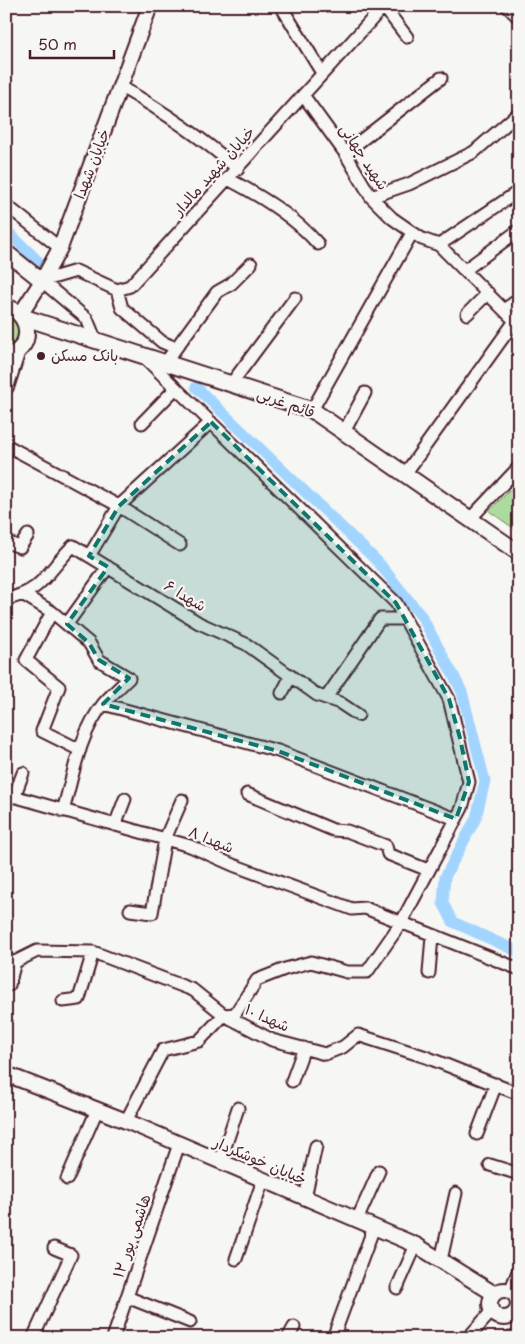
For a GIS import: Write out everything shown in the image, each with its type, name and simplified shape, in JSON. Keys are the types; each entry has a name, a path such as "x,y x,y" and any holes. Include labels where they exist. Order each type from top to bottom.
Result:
{"main road":[{"name":"قائم غربی","path":"6,308 22,316 96,341 312,410 519,553"},
{"path":"6,386 12,354 23,347 28,332 22,316"}],"street":[{"name":"خیابان شهدا","path":"22,316 60,248 150,6"},
{"path":"281,6 322,72"},
{"path":"384,6 407,36"},
{"name":"خیابان شهید مالدار","path":"117,290 130,286 238,169 322,72 384,6"},
{"path":"507,6 519,18"},
{"path":"345,153 441,78"},
{"path":"121,87 161,110 207,143 238,169"},
{"name":"شهید جهانی","path":"303,95 345,153 370,198 412,233 439,245 517,323"},
{"path":"370,198 409,184 474,152 519,113"},
{"path":"228,180 253,192 302,226 318,244"},
{"path":"439,245 519,191"},
{"path":"6,205 60,248"},
{"path":"465,270 519,230"},
{"path":"312,410 412,233"},
{"path":"6,252 87,318 96,341"},
{"path":"165,363 217,292 230,284 251,264"},
{"path":"42,281 76,271 117,290 122,308 162,342 176,348"},
{"path":"467,314 488,294"},
{"path":"232,384 295,298"},
{"path":"504,310 519,300"},
{"path":"405,474 517,323"},
{"path":"126,1121 163,1050 199,1041 224,1015 235,1014 257,980 285,969 311,962 347,972 367,972 401,923 462,808 469,782 460,738 448,699 396,603 144,357"},
{"path":"142,423 176,388"},
{"path":"344,432 365,393"},
{"path":"89,556 119,506 211,422"},
{"path":"6,445 119,506 180,545"},
{"path":"470,519 519,467"},
{"path":"6,542 20,547 28,534"},
{"name":"شهدا ۶","path":"6,599 24,595 42,582 73,546 199,623 246,644 317,695 340,703 358,715"},
{"path":"66,624 108,567"},
{"path":"24,595 52,612 89,643 99,660 129,678 103,704 89,728 80,750 63,811"},
{"path":"52,612 26,660 59,687 42,730 80,750"},
{"path":"326,698 380,619 404,619"},
{"path":"282,693 291,676"},
{"path":"103,704 278,752 456,819"},
{"path":"10,796 23,773"},
{"path":"247,794 333,830 347,831 386,846 388,854 428,870"},
{"name":"شهدا ۸","path":"10,796 190,846 233,865 352,909 365,908 519,969"},
{"path":"115,826 125,799"},
{"path":"130,910 152,913 165,839 182,800"},
{"path":"429,973 432,936"},
{"name":"شهدا ۱۰","path":"11,961 37,951 93,952 193,990 224,1015 272,1040 325,1054 343,1047 358,1035 426,1057 519,1094"},
{"path":"62,1001 79,999 93,952"},
{"path":"9,985 11,961"},
{"path":"292,1081 304,1048"},
{"name":"خیابان خوشکردار","path":"6,1074 126,1121 416,1245 493,1293"},
{"path":"477,1134 496,1084"},
{"path":"220,1162 238,1108"},
{"path":"67,1179 97,1110"},
{"name":"هاشمی پور ۱۲","path":"113,1338 179,1144"},
{"path":"305,1198 316,1146"},
{"path":"490,1166 519,1174"},
{"path":"357,1220 379,1171"},
{"path":"236,1259 263,1180"},
{"path":"441,1260 456,1194"},
{"path":"333,1338 374,1227"},
{"path":"397,1288 416,1245"},
{"path":"33,1338 71,1254 54,1248"},
{"path":"510,1291 519,1270"},
{"path":"501,1290 510,1291 517,1301 516,1317 504,1317 492,1311 490,1302 493,1293 501,1290"},
{"path":"127,1297 190,1322"},
{"path":"468,1337 492,1311"},
{"path":"288,1338 294,1327"}],"highlighted area":[{"path":"211,422 396,603 449,699 460,738 469,782 456,819 278,751 103,704 129,678 99,660 89,643 67,624 108,567 89,556 119,506"}],"green space":[{"path":"6,310 12,312 23,336 6,352"},
{"path":"519,481 519,532 489,511"}],"waterway":[{"path":"6,230 38,261"},
{"path":"196,387 378,562 422,617 450,669"},
{"path":"452,672 462,692 485,781 476,818 445,877 443,903 453,922 519,952"}],"place":[{"name":"بانک مسکن","path":"41,356"}]}
